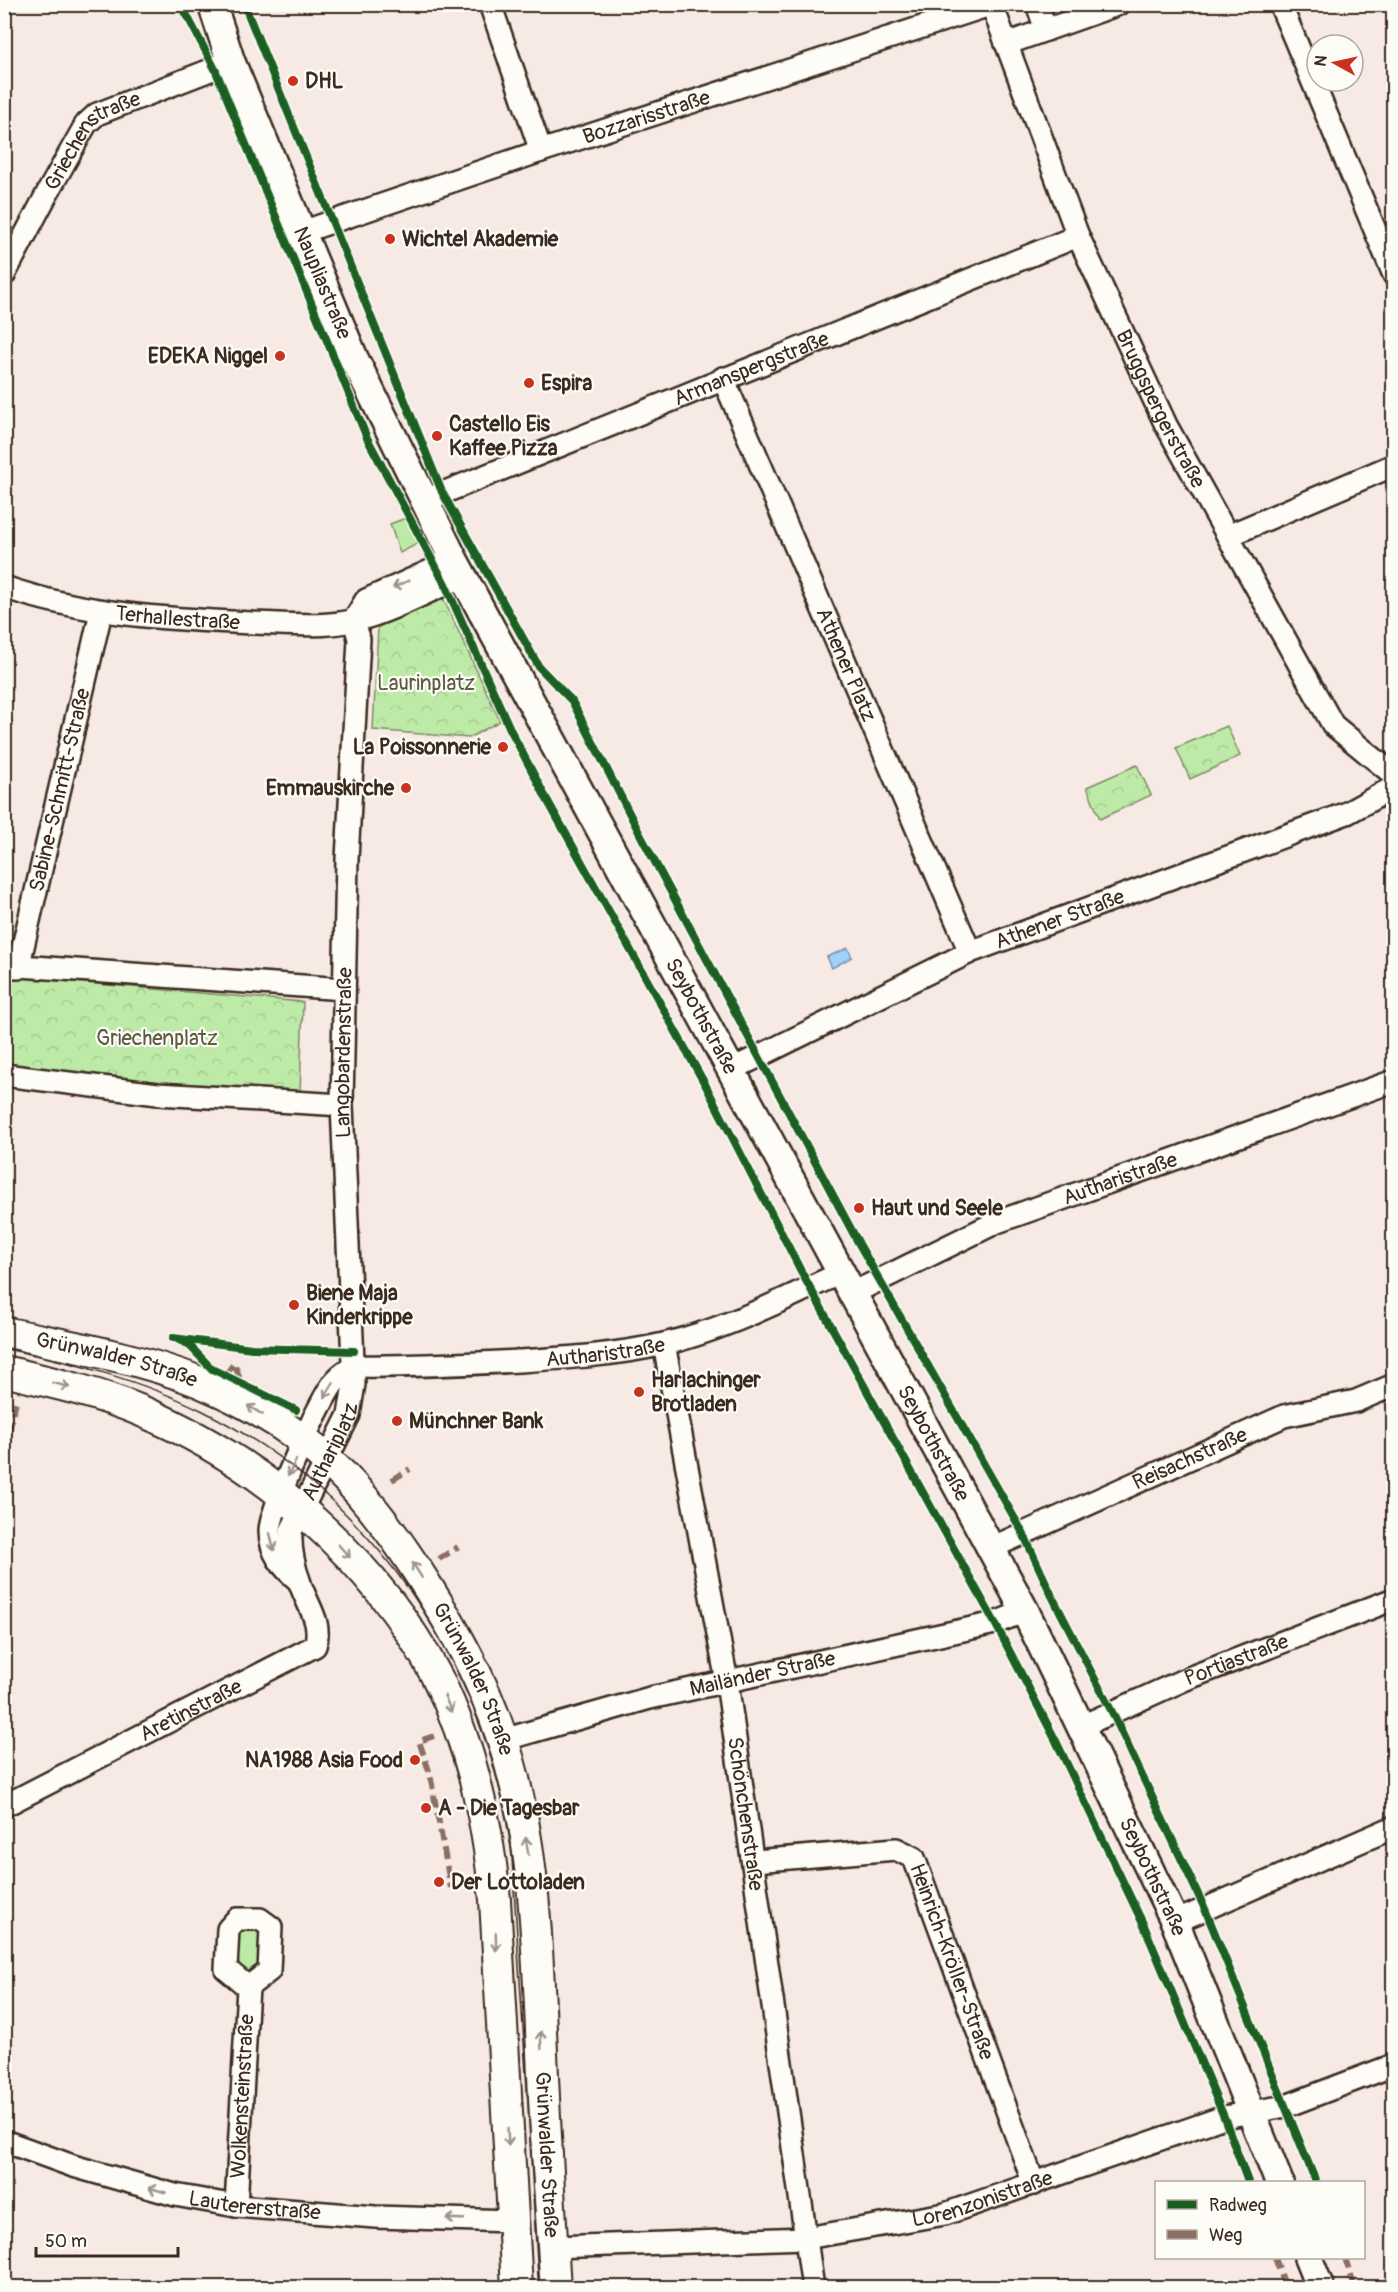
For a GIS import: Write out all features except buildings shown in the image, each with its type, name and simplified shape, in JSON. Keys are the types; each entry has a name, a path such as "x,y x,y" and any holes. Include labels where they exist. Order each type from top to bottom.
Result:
{"main road":[{"name":"Grünwalder Straße","path":"4,1332 175,1373 246,1404 304,1441 353,1482 374,1509 432,1595 469,1658 503,1740 515,1784 528,1849 555,2288"},
{"name":"Grünwalder Straße","path":"4,1371 102,1396 177,1428 226,1457 290,1503 341,1546 399,1616 437,1679 472,1769 484,1818 494,1884 517,2288"}],"street":[{"name":"Naupliastraße","path":"200,4 231,62"},
{"name":"Naupliastraße","path":"212,4 231,62 354,358 423,501"},
{"path":"490,4 541,151"},
{"path":"1037,4 1046,30"},
{"path":"1006,44 1119,4"},
{"path":"1280,4 1394,274"},
{"name":"Bozzarisstraße","path":"302,232 541,151 992,5"},
{"name":"Bruggspergerstraße","path":"992,5 1078,236 1166,425 1230,535 1333,725 1394,775"},
{"name":"Griechenstraße","path":"4,275 86,124 97,114 231,62"},
{"name":"Armanspergstraße","path":"423,501 1078,236"},
{"name":"Athener Platz","path":"723,378 970,952"},
{"path":"1230,535 1394,465"},
{"path":"354,620 366,600 459,568 423,501"},
{"name":"Seybothstraße","path":"459,568 1025,1611 1175,1922 1279,2181"},
{"name":"Terhallestraße","path":"4,587 49,601 101,612 183,620 302,625 354,620"},
{"name":"Sabine-Schmitt-Straße","path":"11,966 101,612"},
{"name":"Langobardenstraße","path":"354,620 359,639 356,740 347,859 342,1105 354,1366"},
{"name":"Athener Straße","path":"731,1070 970,952 1347,813 1394,787"},
{"path":"11,966 344,989"},
{"path":"4,1075 158,1094 342,1105"},
{"name":"Autharistraße","path":"354,1366 417,1367 540,1360 606,1354 664,1344 847,1283 997,1222 1394,1081"},
{"name":"Schönchenstraße","path":"664,1344 727,1682 813,2288"},
{"name":"Authariplatz","path":"299,1581 290,1547 290,1503 304,1441 335,1381 354,1366"},
{"name":"Authariplatz","path":"290,1503 327,1459 349,1415 354,1366"},
{"name":"Reisachstraße","path":"991,1548 1284,1416 1356,1401 1394,1385"},
{"name":"Aretinstraße","path":"4,1806 315,1646 319,1626 299,1581"},
{"name":"Portiastraße","path":"1082,1726 1186,1679 1394,1599"},
{"name":"Mailänder Straße","path":"503,1740 650,1698 996,1623 1025,1611"},
{"path":"1175,1922 1394,1827"},
{"name":"Heinrich-Kröller-Straße","path":"754,1861 896,1849 914,1858 1035,2184"},
{"name":"Wolkensteinstraße","path":"236,2206 248,1987"},
{"name":"Lorenzonistraße","path":"553,2247 806,2238 945,2214 1224,2117 1286,2106 1394,2064"},
{"name":"Lautererstraße","path":"4,2141 73,2166 175,2195 236,2206 375,2217 513,2221"},
{"path":"1308,2259 1320,2288"}],"green space":[{"path":"406,518 419,543 400,553 390,524"},
{"name":"Laurinplatz","path":"443,598 500,721 469,738 373,730 378,627"},
{"path":"1227,726 1240,756 1190,779 1176,748"},
{"path":"1137,765 1151,795 1100,819 1087,787"},
{"name":"Griechenplatz","path":"5,976 303,1002 300,1093 159,1087 5,1065"},
{"path":"257,1928 262,1934 261,1966 250,1975 236,1965 238,1937 242,1929"}],"water":[{"path":"848,948 852,957 832,968 827,957"}],"tram line":[{"path":"4,1347 80,1366 155,1390 203,1411 264,1447 318,1489 367,1537 409,1590 445,1648 474,1710 496,1775 511,1843 540,2288"}],"marked path":[{"path":"226,1375 234,1363 239,1376 237,1380"},
{"path":"5,1449 16,1401"},
{"path":"392,1480 410,1469"},
{"path":"439,1559 458,1547"},
{"path":"434,1736 419,1741 430,1774 451,1888"},
{"path":"1275,2259 1286,2288"},
{"path":"1345,2259 1355,2288"}],"cycle path":[{"path":"181,4 215,69 367,438 445,584 511,731 545,796 706,1086 803,1275 995,1623 1056,1741 1145,1928 1224,2117 1248,2181"},
{"path":"244,4 442,492 539,667 572,701 641,836 859,1244 1023,1533 1052,1596 1112,1712 1205,1909 1316,2181"},
{"path":"173,1338 252,1348 354,1351"},
{"path":"179,1340 188,1344 212,1369 296,1410"}],"place":[{"name":"DHL","path":"293,81"},
{"name":"Wichtel Akademie","path":"390,239"},
{"name":"EDEKA Niggel","path":"280,356"},
{"name":"Espira","path":"529,383"},
{"name":"Castello Eis Kaffee Pizza","path":"437,436"},
{"name":"La Poissonnerie","path":"503,747"},
{"name":"Emmauskirche","path":"406,788"},
{"name":"Haut und Seele","path":"859,1208"},
{"name":"Biene Maja Kinderkrippe","path":"294,1305"},
{"name":"Harlachinger Brotladen","path":"639,1392"},
{"name":"Münchner Bank","path":"397,1421"},
{"name":"NA1988 Asia Food","path":"415,1760"},
{"name":"A - Die Tagesbar","path":"426,1808"},
{"name":"Der Lottoladen","path":"439,1882"}]}
